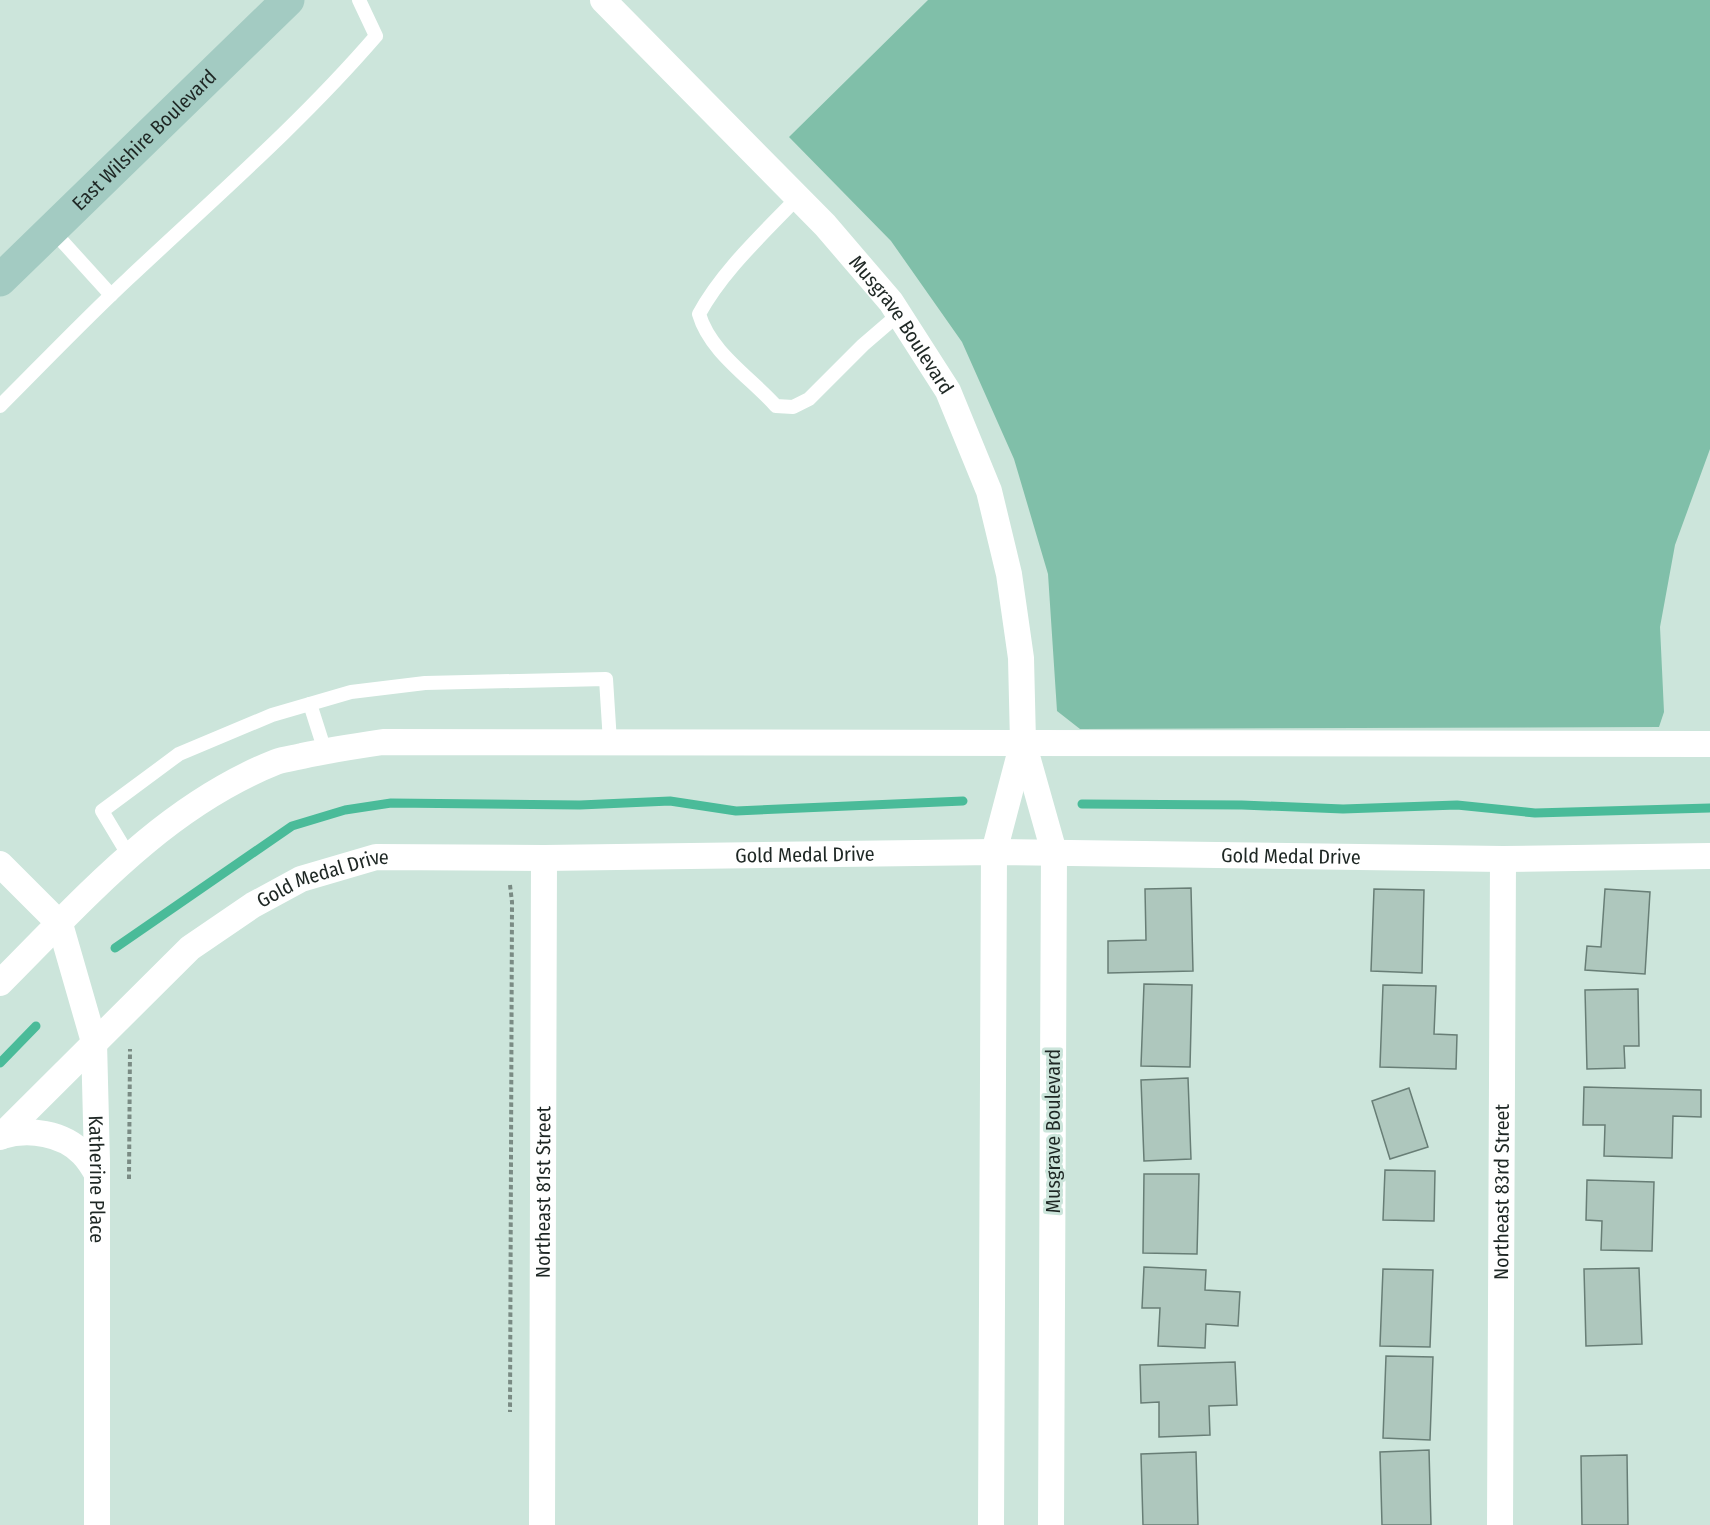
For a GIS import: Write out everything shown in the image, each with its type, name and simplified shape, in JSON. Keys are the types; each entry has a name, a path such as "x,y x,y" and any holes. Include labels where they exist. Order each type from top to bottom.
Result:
{"street":[{"name":"East Wilshire Boulevard","path":"0,280 288,0"},
{"name":"Musgrave Boulevard","path":"603,0 825,225 891,302 948,390 988,490 1009,574 1021,658 1023,742 1054,852 1051,1525"},
{"path":"0,983 102,880 167,823 221,790 277,762 325,751 383,742 1710,744"},
{"name":"Musgrave Boulevard","path":"991,1525 994,852 1023,742"},
{"name":"Gold Medal Drive","path":"1,1136 190,948 253,905 302,879 376,857 544,858 994,852 1503,859 1710,856"},
{"name":"Northeast 81st Street","path":"542,1525 544,858"},
{"name":"Northeast 83rd Street","path":"1500,1525 1503,859"},
{"name":"Katherine Place","path":"0,864 60,924 94,1042 97,1174 97,1525"},
{"path":"1,1136 19,1131 37,1132 61,1139 82,1152 97,1174"}],"lane":[{"path":"0,406 111,295 345,72 376,36 359,0"},
{"path":"798,197 708,296 699,314 703,328 724,355 776,406 793,407 809,399 863,345 899,314"},
{"path":"52,230 111,295"},
{"path":"129,856 102,811 179,754 272,715 351,692 425,683 606,679 610,742"},
{"path":"309,704 325,751"}],"path":[{"path":"510,882 512,902 510,1416"},
{"path":"129,1182 130,1040"}],"green space":[{"path":"928,0 1710,0 1710,449 1675,545 1660,627 1664,712 1659,727 1080,729 1057,711 1048,574 1014,459 962,342 891,241 789,137"}],"building":[{"path":"1191,888 1193,971 1108,973 1108,941 1146,940 1145,889"},
{"path":"1374,889 1424,890 1422,973 1371,971"},
{"path":"1605,889 1650,892 1645,974 1585,970 1587,946 1601,947"},
{"path":"1144,984 1192,985 1190,1067 1141,1066"},
{"path":"1383,985 1436,986 1434,1034 1457,1035 1456,1069 1380,1067"},
{"path":"1638,989 1639,1046 1624,1046 1625,1068 1587,1069 1585,990"},
{"path":"1188,1078 1191,1159 1144,1161 1141,1080"},
{"path":"1584,1087 1701,1090 1701,1117 1673,1116 1672,1158 1604,1156 1605,1125 1583,1125"},
{"path":"1409,1088 1428,1147 1390,1159 1372,1101"},
{"path":"1385,1170 1435,1171 1434,1221 1383,1220"},
{"path":"1144,1174 1199,1174 1197,1254 1143,1253"},
{"path":"1587,1180 1654,1182 1652,1251 1601,1250 1602,1221 1586,1220"},
{"path":"1144,1267 1206,1270 1205,1290 1240,1292 1238,1326 1206,1324 1205,1348 1158,1346 1160,1308 1142,1308"},
{"path":"1639,1268 1642,1344 1586,1346 1584,1269"},
{"path":"1383,1269 1433,1270 1430,1347 1380,1346"},
{"path":"1386,1356 1433,1357 1430,1440 1383,1438"},
{"path":"1235,1362 1237,1405 1209,1406 1210,1435 1159,1437 1159,1402 1141,1403 1140,1365"},
{"path":"1429,1450 1431,1525 1382,1525 1380,1452"},
{"path":"1196,1452 1198,1525 1143,1525 1141,1454"},
{"path":"1627,1455 1628,1525 1582,1525 1581,1456"}],"waterway":[{"path":"115,948 292,826 345,810 391,803 580,805 670,801 736,811 963,801"},
{"path":"1082,804 1242,805 1343,809 1457,805 1535,813 1710,808"},
{"path":"0,1063 36,1026"}]}
